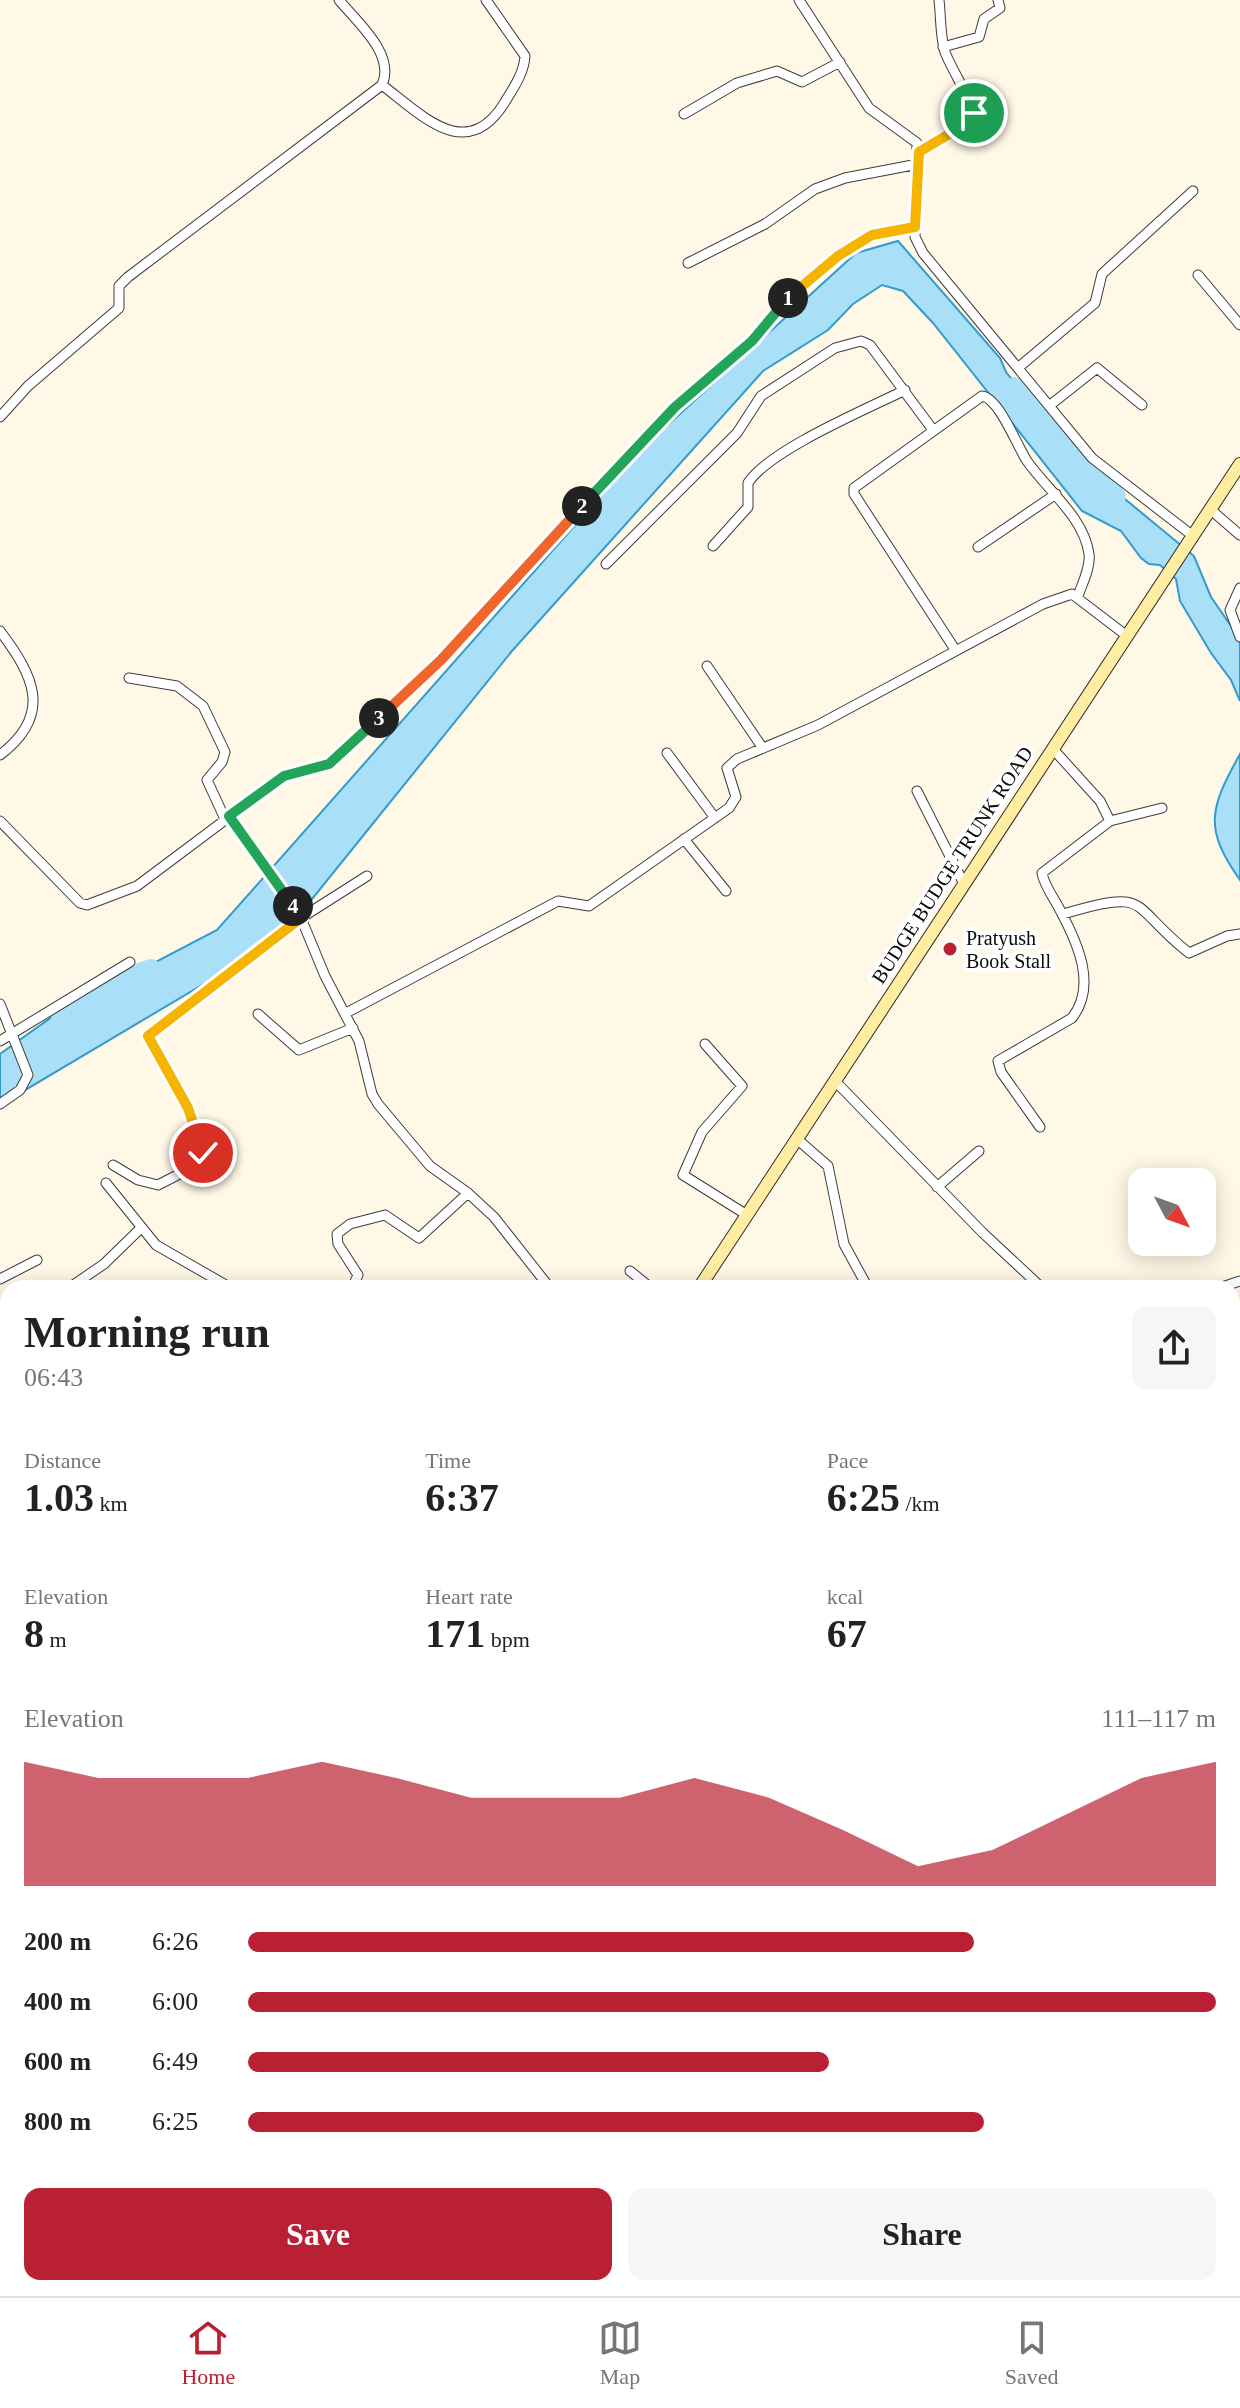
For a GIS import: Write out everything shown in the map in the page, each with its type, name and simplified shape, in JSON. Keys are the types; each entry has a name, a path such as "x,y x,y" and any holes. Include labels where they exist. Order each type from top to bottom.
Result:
{"main road":[{"name":"BUDGE BUDGE TRUNK ROAD","path":"704,1280 1240,464"}],"street":[{"path":"0,417 28,386 119,308 119,286 128,277 382,85 384,69 374,40 339,0"},
{"path":"382,85 432,122 456,133 480,130 490,123 517,82 525,56 486,0"},
{"path":"799,0 869,108 913,138 919,152 917,245 1101,467 1189,542"},
{"path":"919,152 974,117 943,47 939,0"},
{"path":"943,47 979,37 984,19 1000,8 998,0"},
{"path":"684,114 737,83 777,71 789,73 802,82 840,62"},
{"path":"688,263 765,224 815,189 845,178 918,164"},
{"path":"1019,367 1095,303 1102,274 1193,191"},
{"path":"0,821 80,903 87,905 137,886 284,776 329,764 406,694 667,415 739,354 802,283 872,235 915,227"},
{"path":"1198,275 1240,325"},
{"path":"606,564 737,433 761,396 835,348 861,341 870,345 933,430"},
{"path":"1049,406 1097,368 1142,405"},
{"path":"713,546 748,507 748,483 757,474 790,449 905,390"},
{"path":"956,651 854,494 859,482 975,400 988,397 1026,460 1056,494 1076,524 1090,556 1078,596"},
{"path":"978,547 1056,494"},
{"path":"1210,509 1240,535"},
{"path":"1240,588 1230,610 1240,637"},
{"path":"346,1013 558,901 589,906 729,808 736,797 727,768 762,747 818,725 1043,604 1064,595 1078,596 1127,636"},
{"path":"0,631 31,676 34,694 22,734 0,755"},
{"path":"707,666 762,747"},
{"path":"129,678 177,686 203,706 225,752 222,762 207,780 227,817 272,873 299,915 325,976 353,1028 378,1104 430,1166 468,1193 494,1217 544,1280"},
{"path":"1053,749 1100,801 1110,821"},
{"path":"667,753 715,818"},
{"path":"917,791 964,884"},
{"path":"1040,1127 998,1065 1002,1057 1072,1018 1080,1006 1086,978 1063,914 1042,873 1110,821 1162,808"},
{"path":"684,839 726,891"},
{"path":"113,1165 138,1180 158,1185 199,1164 202,1146 188,1108 148,1036 299,915 367,876"},
{"path":"1063,914 1105,901 1131,902 1152,915 1189,953 1240,934"},
{"path":"0,1041 130,962"},
{"path":"0,1004 28,1075 20,1090 0,1104"},
{"path":"258,1014 299,1050 353,1028"},
{"path":"705,1044 742,1086 702,1132 683,1175 747,1215"},
{"path":"835,1081 937,1187 1034,1280"},
{"path":"797,1139 828,1166 844,1244 864,1280"},
{"path":"937,1187 979,1151"},
{"path":"106,1183 141,1228 171,1256 216,1280"},
{"path":"356,1280 358,1275 338,1244 337,1234 350,1224 385,1215 419,1238 468,1193"},
{"path":"81,1280 104,1264 141,1228"},
{"path":"0,1279 37,1260"},
{"path":"630,1271 641,1280"}],"water":[{"path":"898,241 1000,358 1006,372 1074,457 1194,556 1211,597 1240,639 1240,701 1231,680 1180,601 1176,579 1160,565 1149,564 1141,558 1121,531 1082,511 933,323 903,291 882,285 853,304 828,330 763,371 512,651 300,914 234,966 0,1105 0,1054 56,1014 217,930 647,444 856,253"},
{"path":"1240,754 1240,880 1220,846 1215,818 1222,789"}],"waterway":[{"path":"1015,386 1117,496"},
{"path":"60,1019 90,990 151,968"}],"place":[{"name":"Pratyush Book Stall","path":"950,949"}],"route":[{"path":"203,1153 188,1108 148,1036 157,1026 301,918 229,816 284,776 329,764 406,694 667,415 739,354 802,283 877,232 915,227 919,152 931,142 971,121 974,113"}]}
